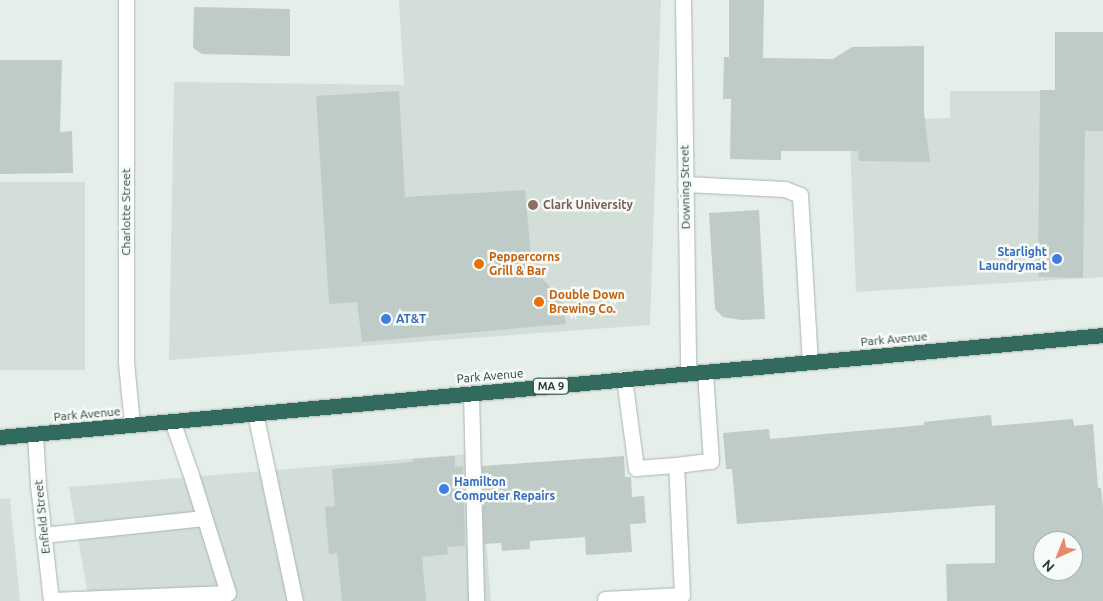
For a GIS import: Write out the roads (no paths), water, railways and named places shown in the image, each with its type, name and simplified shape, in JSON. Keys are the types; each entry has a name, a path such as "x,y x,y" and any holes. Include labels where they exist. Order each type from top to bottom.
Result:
{"highway":[{"name":"Park Avenue","path":"0,437 1103,335"}],"street":[{"name":"Charlotte Street","path":"126,0 126,362 132,424"},
{"name":"Downing Street","path":"683,0 688,373"},
{"path":"685,184 785,189 800,195 810,362"},
{"path":"624,378 636,468 676,465 711,461 704,372"},
{"path":"471,393 476,601"},
{"path":"255,413 295,601"},
{"path":"51,601 228,593 172,421"},
{"name":"Enfield Street","path":"35,434 43,535 51,601"},
{"path":"605,599 682,595 676,465"},
{"path":"43,535 204,518"}],"place":[{"name":"Clark University","path":"533,205"},
{"name":"Starlight Laundrymat","path":"1057,259"},
{"name":"Peppercorns Grill & Bar","path":"479,264"},
{"name":"Double Down Brewing Co.","path":"539,302"},
{"name":"AT&T","path":"386,319"},
{"name":"Hamilton Computer Repairs","path":"444,489"}]}
